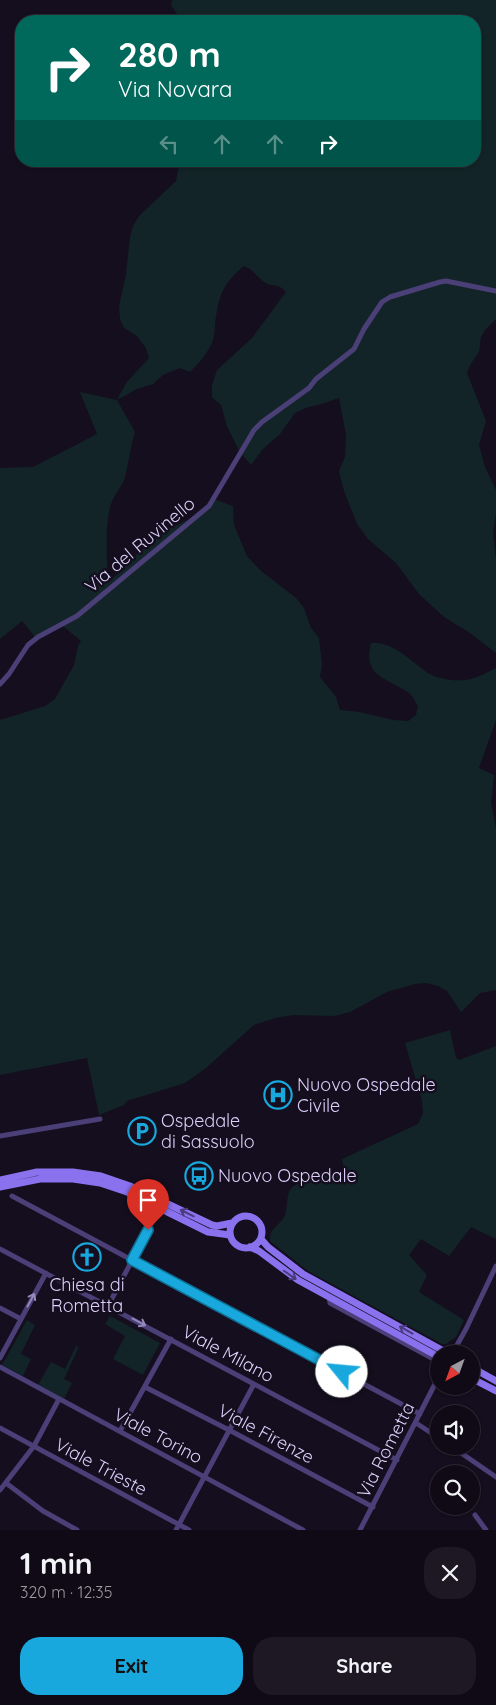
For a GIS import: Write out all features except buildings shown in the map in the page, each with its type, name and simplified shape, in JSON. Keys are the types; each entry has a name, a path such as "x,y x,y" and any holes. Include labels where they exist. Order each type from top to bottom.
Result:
{"main road":[{"path":"0,1180 37,1172 93,1174 130,1186 212,1225 232,1223 242,1216 253,1217 259,1221 262,1228 261,1239 250,1247 238,1246 230,1235 232,1223"},
{"path":"0,1187 40,1179 73,1179 100,1183 128,1192 208,1232 230,1235"},
{"path":"261,1239 268,1247 303,1274 434,1345"},
{"path":"250,1247 259,1251 298,1280 430,1352"},
{"path":"480,1372 496,1381"},
{"path":"480,1383 496,1391"}],"street":[{"name":"Via del Ruvinello","path":"0,684 10,674 28,645 38,637 77,616 209,506 258,426 309,388 316,379 354,349 364,329 382,302 390,297 440,282 496,291"},
{"path":"0,1136 100,1119"},
{"path":"12,1196 420,1414"},
{"path":"108,1306 156,1215"},
{"name":"Viale Milano","path":"0,1249 397,1460"},
{"path":"456,1345 496,1266"},
{"path":"0,1358 46,1273"},
{"path":"329,1297 330,1303 430,1357"},
{"path":"0,1308 21,1319"},
{"path":"120,1431 171,1339"},
{"name":"Viale Torino","path":"0,1367 301,1530"},
{"path":"177,1527 254,1384"},
{"name":"Viale Firenze","path":"145,1387 373,1507"},
{"name":"Via Rometta","path":"360,1530 430,1395"},
{"path":"0,1490 34,1446 59,1399"},
{"path":"416,1423 430,1432"},
{"name":"Viale Trieste","path":"0,1428 177,1527 189,1530"},
{"path":"463,1455 496,1477"},
{"path":"6,1483 43,1512 77,1530"},
{"path":"475,1515 486,1530"}],"shaded area":[{"path":"172,0 496,0 496,319 481,337 479,352 467,373 486,421 479,445 485,467 496,490 496,513 493,533 496,560 496,653 470,633 444,617 419,594 396,563 368,539 357,524 344,491 339,471 345,457 346,435 339,398 295,413 280,434 263,449 251,465 239,451 227,426 221,405 212,397 212,385 217,370 252,338 286,292 280,287 264,282 253,271 244,266 230,279 222,292 213,340 200,361 190,372 180,368 163,375 153,384 137,389 117,400 126,383 149,358 146,348 137,336 124,328 120,319 119,306 126,274 130,237 133,226 139,216 176,181 179,167 481,167 481,15 178,15 171,5"},
{"path":"80,392 117,400 135,432 125,477 112,501 109,512 107,563 109,581 161,533 189,519 214,499 233,506 234,525 247,556 260,570 296,598 304,608 311,628 319,638 322,664 320,677 336,697 340,710 408,721 416,715 418,706 410,694 385,680 374,670 370,663 369,654 371,643 393,648 436,677 468,680 496,668 496,720 479,768 494,775 491,803 496,828 496,990 480,993 461,1012 447,991 426,983 387,992 350,1012 334,1016 294,1015 275,1018 254,1025 206,1068 185,1083 127,1101 124,1105 99,1115 87,1058 0,1075 0,720 45,706 55,699 74,665 81,641 59,623 35,637 22,621 0,639 0,468 33,467 97,434"},
{"path":"450,1030 456,1058 459,1060 496,1046 496,1239 471,1227 449,1256 421,1239 409,1255 427,1275 419,1292 464,1320 456,1337 446,1344 442,1344 308,1271 270,1241 270,1237 272,1231 285,1216 288,1195 292,1187 306,1180 347,1173 342,1159 418,1124 423,1113 422,1101 405,1043"},
{"path":"110,1316 160,1343 143,1375 113,1359 125,1336 105,1324"},
{"path":"27,1320 35,1325 21,1354 31,1359 23,1376 2,1365"},
{"path":"76,1346 79,1347 64,1379 72,1383 64,1399 38,1385 51,1362 65,1369"}],"place":[{"name":"Nuovo Ospedale Civile","path":"278,1095"},
{"name":"Ospedale di Sassuolo","path":"142,1131"},
{"name":"Nuovo Ospedale","path":"199,1176"},
{"name":"Chiesa di Rometta","path":"87,1257"}],"route":[{"path":"148,1230 132,1260 342,1372"}]}
